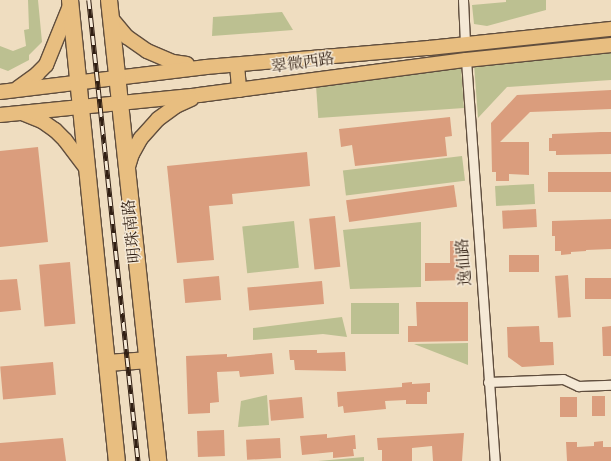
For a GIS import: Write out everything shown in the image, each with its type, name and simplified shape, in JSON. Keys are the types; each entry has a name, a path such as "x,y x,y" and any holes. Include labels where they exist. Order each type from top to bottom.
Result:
{"highway":[{"name":"明珠南路","path":"109,0 146,360 158,461"},
{"path":"70,3 117,461"},
{"path":"107,363 146,360"}],"main road":[{"path":"16,89 37,74 46,65 70,3"},
{"path":"111,18 127,37 147,51 173,62 206,67"},
{"name":"翠微西路","path":"0,92 206,67 611,29"},
{"name":"翠微西路","path":"0,115 81,106 198,96 466,60 611,45"},
{"path":"237,65 239,90"},
{"path":"127,171 132,154 141,138 158,119 176,106 198,96"},
{"path":"19,112 42,121 55,130 65,140 88,170"}],"street":[{"path":"463,0 465,43"},
{"name":"逸仙路","path":"466,60 488,382 495,461"},
{"path":"488,382 563,379 578,386 611,385"}],"green space":[{"path":"28,0 38,0 42,42 29,55 29,60 8,71 0,68 0,46 13,51 26,46 24,30 29,29"},
{"path":"506,0 546,0 546,10 487,26 474,24 472,5 506,2"},
{"path":"282,12 293,30 212,36 213,17"},
{"path":"611,49 611,80 507,87 478,118 474,64"},
{"path":"461,66 464,108 318,118 315,76"},
{"path":"462,156 465,181 346,195 343,171"},
{"path":"534,184 535,204 496,206 495,186"},
{"path":"294,221 299,268 247,273 242,226"},
{"path":"421,222 421,287 350,289 343,230"},
{"path":"351,303 399,303 399,334 351,334"},
{"path":"342,317 347,337 323,334 253,340 253,328"},
{"path":"468,343 468,365 414,344"},
{"path":"267,395 269,425 238,427 241,401"},
{"path":"364,457 364,461 318,461"}],"building":[{"path":"611,90 611,109 530,112 500,142 529,142 529,175 509,174 509,181 496,181 496,172 492,172 491,123 517,95"},
{"path":"450,117 452,136 445,137 447,156 355,166 352,145 341,147 339,129"},
{"path":"611,132 611,154 556,155 556,151 549,151 549,138 552,138 552,134"},
{"path":"38,147 48,242 0,247 0,151"},
{"path":"307,152 310,186 232,194 233,204 209,206 214,260 177,263 167,166"},
{"path":"548,172 611,172 611,192 548,192"},
{"path":"454,185 457,207 349,222 346,200"},
{"path":"536,209 537,227 503,229 502,211"},
{"path":"335,216 340,267 314,269 309,219"},
{"path":"611,219 611,249 586,250 561,255 561,251 555,251 555,236 552,236 552,221"},
{"path":"450,241 467,241 467,280 425,281 425,263 450,263"},
{"path":"509,255 539,255 539,272 509,272"},
{"path":"70,262 75,324 45,326 39,265"},
{"path":"568,275 571,317 558,318 555,276"},
{"path":"219,276 221,300 185,303 183,279"},
{"path":"585,278 611,278 611,299 585,299"},
{"path":"17,279 21,310 0,312 0,280"},
{"path":"322,281 324,304 249,310 247,288"},
{"path":"416,302 468,302 468,341 408,342 408,326 417,326"},
{"path":"539,326 540,342 553,342 554,365 522,367 508,357 507,327"},
{"path":"611,326 611,356 603,356 602,327"},
{"path":"289,350 317,350 317,353 345,352 346,371 295,370 294,360 290,360"},
{"path":"272,353 274,374 240,377 239,371 217,372 219,402 210,403 210,413 188,414 186,356 227,354 227,357"},
{"path":"53,362 56,395 3,399 0,367"},
{"path":"412,382 412,384 430,383 430,392 427,392 427,404 406,404 406,400 385,401 386,409 344,413 343,406 338,407 337,392 402,387 402,383"},
{"path":"592,396 605,396 605,416 592,416"},
{"path":"302,397 304,418 271,421 269,400"},
{"path":"560,397 577,397 577,417 560,417"},
{"path":"224,430 225,456 198,457 197,431"},
{"path":"464,433 462,461 433,461 432,446 412,448 412,461 382,461 382,450 378,450 377,438"},
{"path":"327,434 327,438 355,435 356,449 353,449 354,456 333,458 333,452 302,455 300,436"},
{"path":"63,438 66,461 0,461 0,443"},
{"path":"280,438 281,458 247,460 246,440"},
{"path":"603,441 603,447 611,447 611,461 567,461 566,442 577,442 577,447 594,446 594,442"}],"railway":[{"path":"89,0 138,461"}]}
